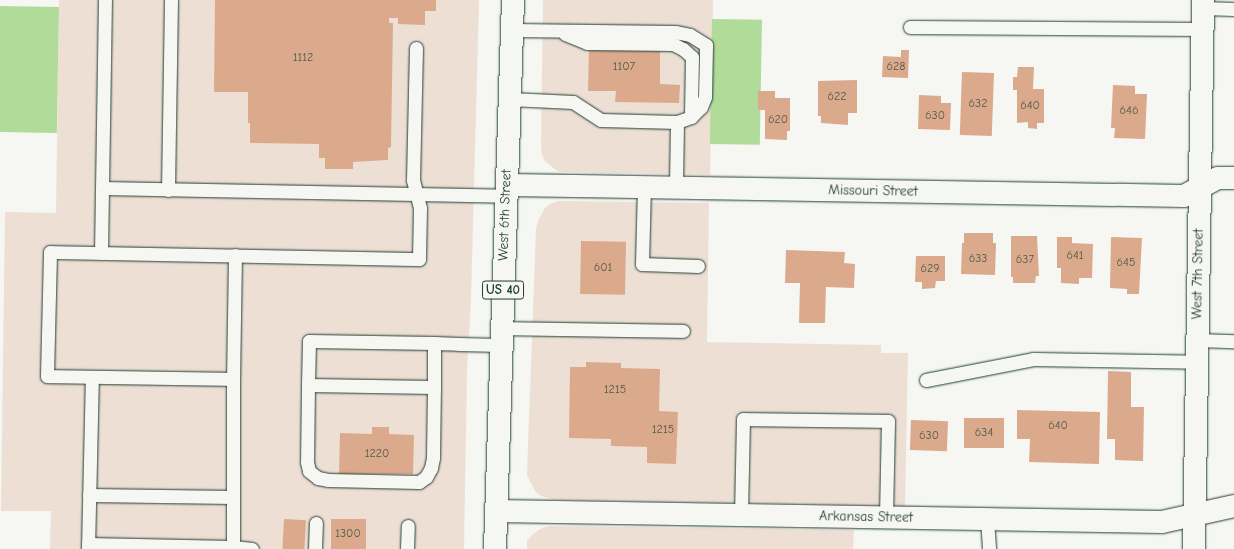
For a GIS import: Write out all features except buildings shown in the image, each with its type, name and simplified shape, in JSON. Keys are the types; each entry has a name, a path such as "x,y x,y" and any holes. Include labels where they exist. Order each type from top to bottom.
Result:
{"main road":[{"name":"West 6th Street","path":"495,549 513,0"},
{"name":"West 7th Street","path":"1194,549 1203,12"},
{"name":"Missouri Street","path":"506,190 644,187 1184,196 1218,178 1234,178"},
{"name":"Arkansas Street","path":"496,511 1162,522 1234,506"}],"lane":[{"path":"101,253 105,0"},
{"path":"168,190 171,0"},
{"path":"910,26 1203,12 1234,9"},
{"path":"510,100 573,102 601,120 677,122 691,117 701,107 706,97 706,45 690,35 675,32 512,30"},
{"path":"556,31 587,43 674,44 683,49 692,57 691,117"},
{"path":"233,379 47,376 50,252 419,259 420,208 413,180 416,48"},
{"path":"676,188 677,122"},
{"path":"644,187 642,264 698,266"},
{"path":"102,188 417,194 506,190"},
{"path":"233,547 235,255"},
{"path":"434,343 433,458 431,468 426,477 419,482 328,480 318,478 309,471 307,462 309,341 434,343 501,336 684,331"},
{"path":"1197,340 1234,341"},
{"path":"926,380 1033,359 1197,362"},
{"path":"92,377 88,546 233,547 252,549"},
{"path":"308,385 434,387"},
{"path":"741,515 743,419 888,421 886,517"},
{"path":"89,495 233,498"},
{"path":"987,519 990,549"},
{"path":"315,549 316,523"},
{"path":"407,549 408,526"}],"shaded area":[{"path":"59,0 479,0 471,299 467,371 464,549 50,549 51,511 1,511 5,212 56,213"},
{"path":"543,0 713,0 710,175 562,172 556,170 545,161 542,155 541,145"},
{"path":"558,201 709,203 707,342 881,345 881,353 908,353 905,506 555,500 541,496 535,491 527,475 536,229 538,221 545,208"},
{"path":"549,526 854,530 853,549 527,549 527,541 532,535 540,529"}],"green space":[{"path":"0,6 59,7 57,133 0,132"},
{"path":"712,19 762,20 760,145 710,144"}]}
